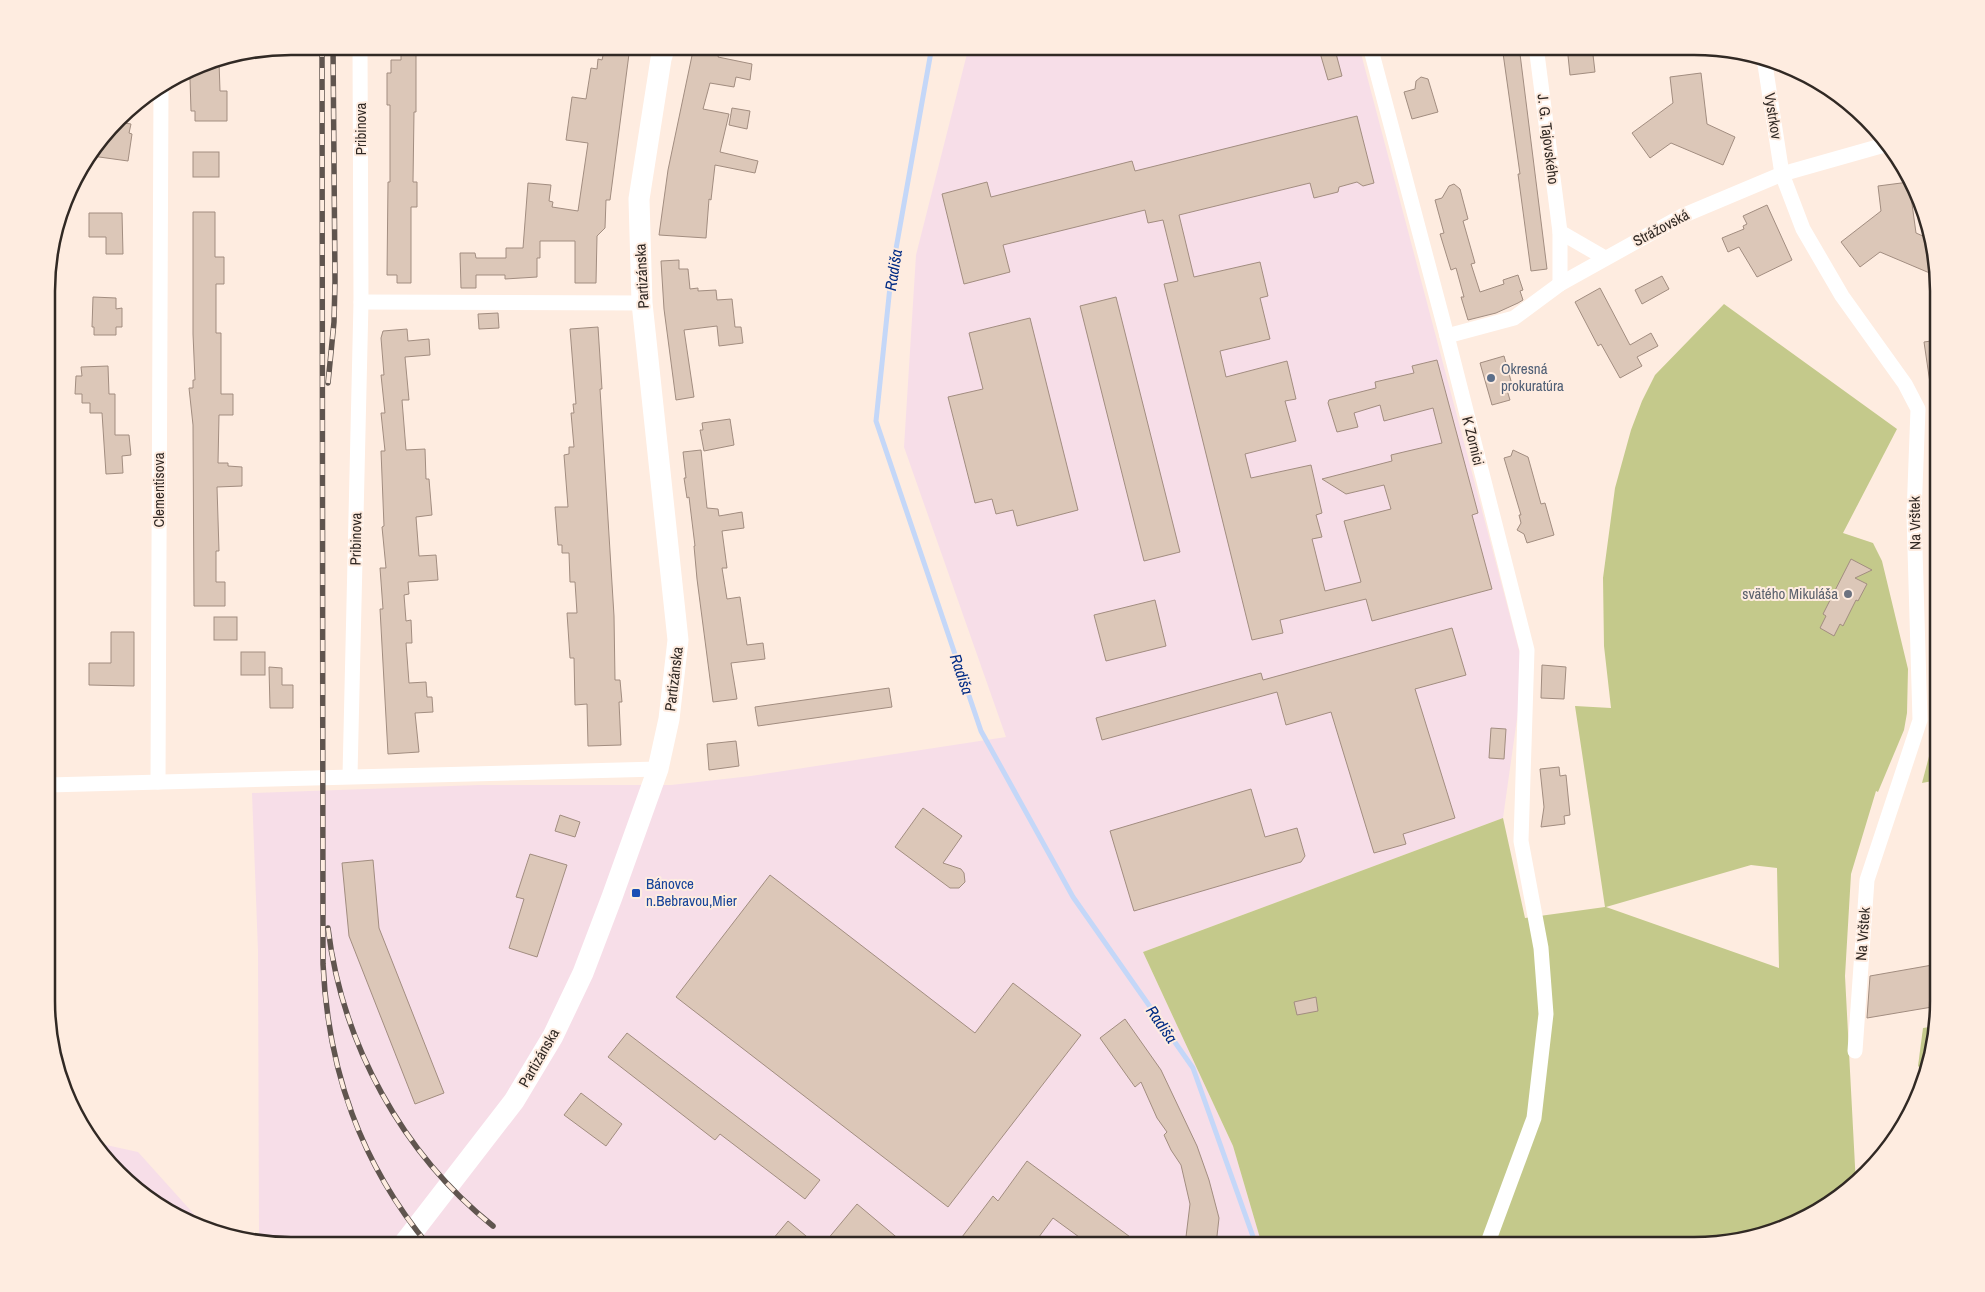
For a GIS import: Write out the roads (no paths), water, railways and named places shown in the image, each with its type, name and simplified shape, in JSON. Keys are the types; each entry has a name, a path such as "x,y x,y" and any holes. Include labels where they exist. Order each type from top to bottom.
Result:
{"street":[{"name":"Pribinova","path":"350,776 361,302 360,55"},
{"name":"Partizánska","path":"409,1237 514,1101 553,1036 583,972 658,769 669,719 678,640 642,302 639,199 662,55"},
{"name":"K Zornici","path":"1372,55 1447,336 1527,650 1521,841 1541,948 1546,1014 1534,1118 1490,1237"},
{"name":"J. G. Tajovského","path":"1537,55 1560,232 1560,284"},
{"name":"Vystrkov","path":"1765,66 1782,174"},
{"name":"Clementisova","path":"158,782 161,94"},
{"name":"Strážovská","path":"1447,336 1514,318 1560,284 1682,216 1782,174 1880,146"},
{"name":"Na Vrštek","path":"1782,174 1803,229 1842,296 1905,384 1918,409 1914,515 1920,720 1867,880 1855,1051"},
{"path":"1560,232 1605,258"},
{"path":"361,302 642,302"},
{"path":"55,784 658,769"}],"waterway":[{"name":"Radiša","path":"930,55 891,277 876,421 981,731 1073,897 1193,1068 1253,1237"}],"railway":[{"path":"322,55 323,964 326,1003 332,1041 352,1114 366,1148 384,1182 422,1237"},
{"path":"328,383 334,322 335,281 333,55"},
{"path":"328,928 335,971 347,1013 362,1054 382,1093 404,1130 431,1165 460,1197 493,1226"}],"place":[{"name":"Okresná prokuratúra","path":"1491,378"},
{"name":"svätého Mikuláša","path":"1848,594"},
{"name":"Bánovce n.Bebravou,Mier","path":"636,893"}]}
